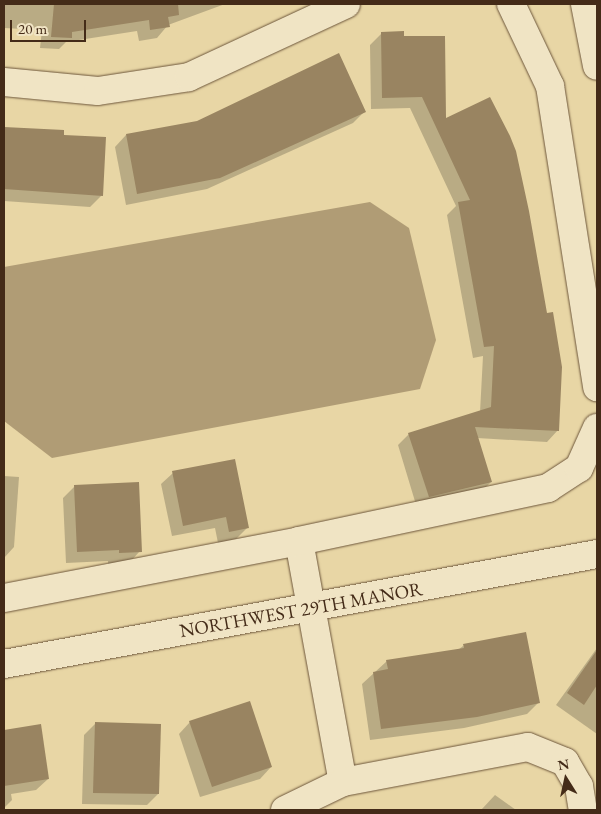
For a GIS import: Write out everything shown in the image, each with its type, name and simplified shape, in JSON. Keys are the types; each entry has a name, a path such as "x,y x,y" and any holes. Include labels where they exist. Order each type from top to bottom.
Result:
{"street":[{"path":"4,82 98,91 189,77 346,4"},
{"path":"510,4 550,86 597,387"},
{"path":"585,4 597,66"},
{"path":"4,598 299,541 548,488 579,468 597,428"},
{"path":"299,541 343,782"},
{"name":"NORTHWEST 29TH MANOR","path":"4,664 597,554"},
{"path":"285,810 343,782 528,747 565,762 578,786 583,810"}],"shaded area":[{"path":"370,202 409,228 436,340 420,389 52,458 4,421 4,267"}],"building":[{"path":"54,4 178,4 179,15 168,17 170,27 150,30 149,20 72,32 72,38 51,37"},
{"path":"404,31 404,36 445,36 446,118 490,97 510,136 516,151 529,211 547,313 553,312 562,367 559,431 475,427 492,482 429,497 408,433 491,407 494,346 484,347 458,202 470,200 422,97 382,98 381,32"},
{"path":"339,53 366,112 220,178 137,194 126,134 197,121"},
{"path":"4,127 64,130 64,135 106,137 103,196 4,189"},
{"path":"235,459 249,528 229,532 226,517 183,526 172,471"},
{"path":"139,482 142,552 119,553 119,550 77,552 74,485"},
{"path":"526,632 540,703 477,717 381,729 373,672 388,669 386,660 464,648 463,644"},
{"path":"597,650 597,685 584,705 567,693"},
{"path":"250,701 272,767 212,787 189,721"},
{"path":"95,722 161,724 159,794 93,793"},
{"path":"41,724 49,779 4,786 4,730"}]}
